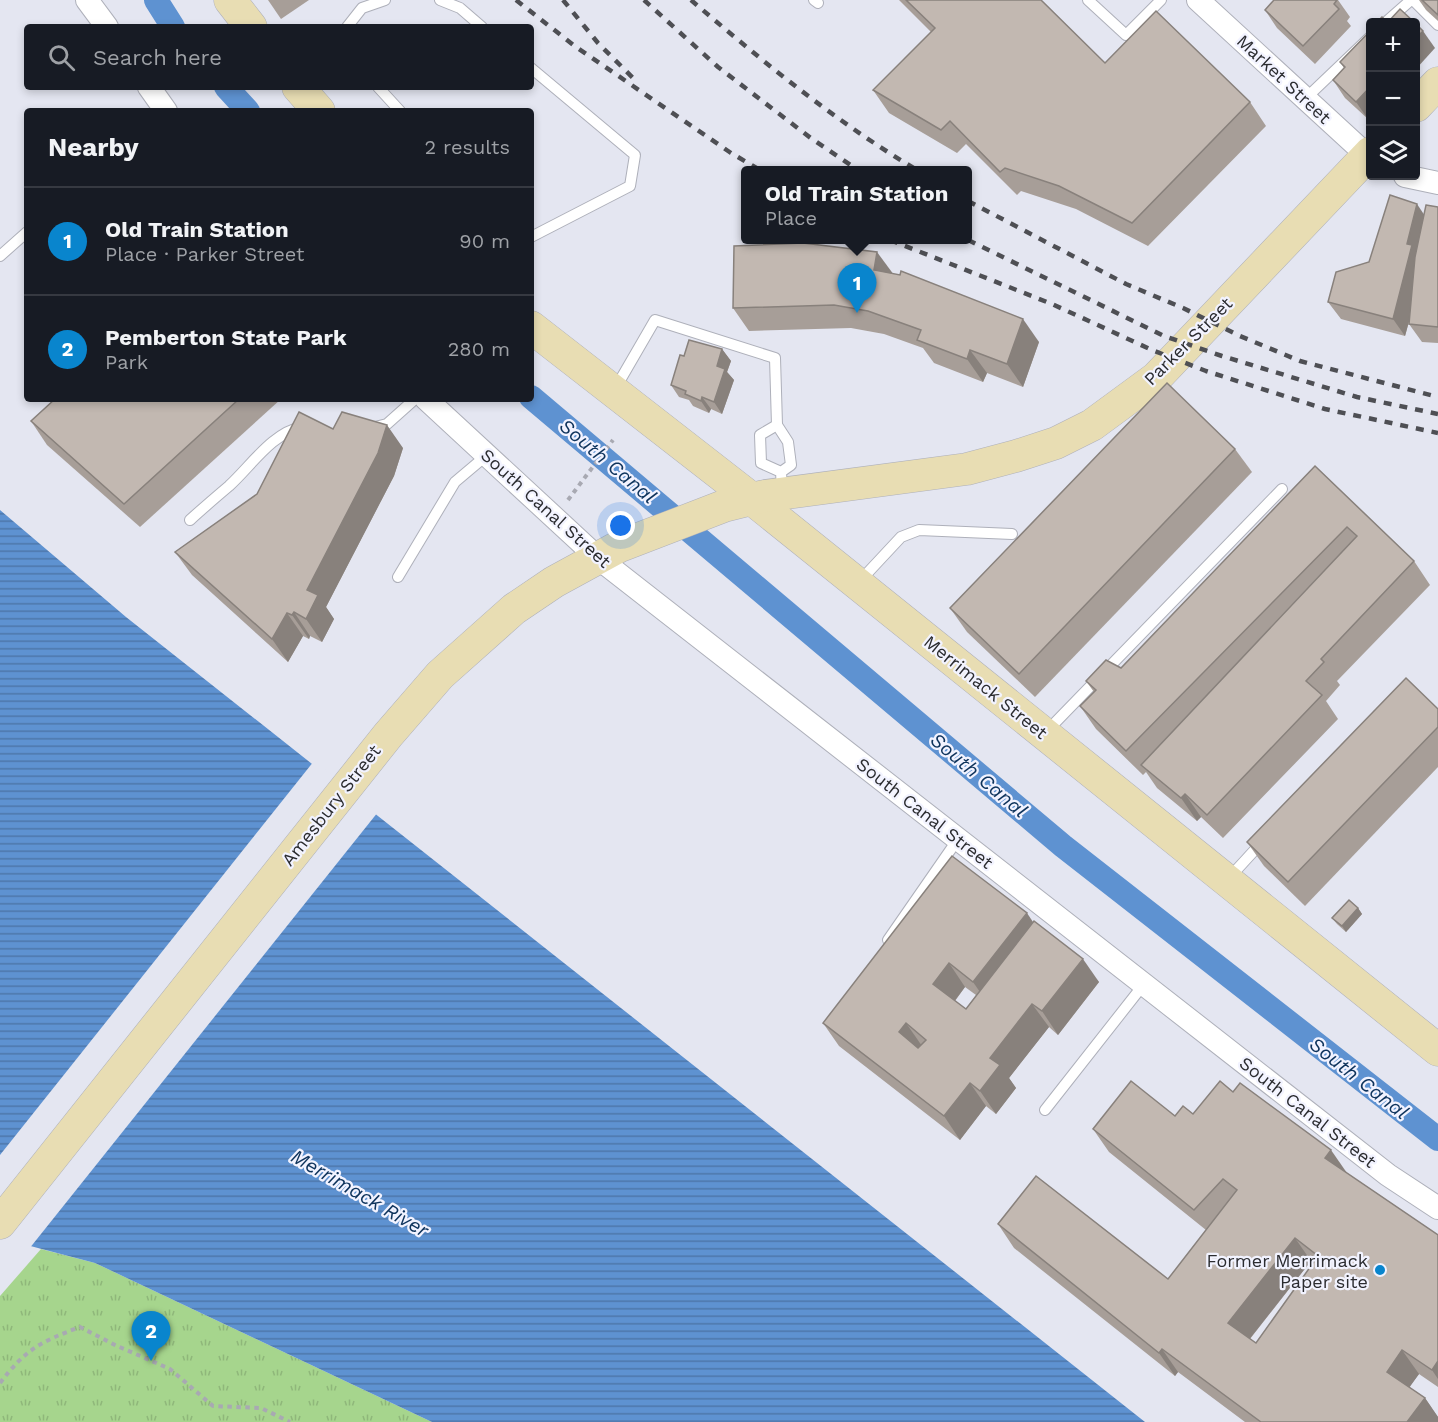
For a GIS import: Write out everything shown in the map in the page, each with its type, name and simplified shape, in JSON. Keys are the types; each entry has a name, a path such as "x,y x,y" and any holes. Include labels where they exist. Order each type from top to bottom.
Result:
{"main road":[{"path":"230,0 249,24"},
{"path":"1420,102 1438,83"},
{"path":"301,90 316,108"},
{"name":"Parker Street","path":"760,492 967,469 1056,443 1092,425 1156,378 1366,160"},
{"name":"Merrimack Street","path":"534,329 613,392 760,492 858,584 1438,1050"},
{"name":"Amesbury Street","path":"0,1223 388,735 440,675 514,609 554,582 609,552 760,492"}],"street":[{"path":"87,0 104,24"},
{"name":"Market Street","path":"1198,0 1366,152"},
{"path":"151,90 163,108"},
{"path":"1420,179 1438,183"},
{"name":"South Canal Street","path":"429,402 488,454 958,839 1388,1175 1438,1208"}],"lane":[{"path":"349,24 362,8 385,0"},
{"path":"440,0 460,8 479,24"},
{"path":"1088,0 1126,36 1161,0"},
{"path":"1391,18 1412,0 1438,25"},
{"path":"1305,99 1366,42"},
{"path":"534,71 635,155 630,186 534,235"},
{"path":"381,90 397,108"},
{"path":"0,256 24,235"},
{"path":"613,392 655,320 775,358 777,425 788,442 791,465 760,492"},
{"path":"360,430 387,423 412,402"},
{"path":"760,492 760,435 777,425"},
{"path":"190,520 277,439 288,431 300,427 311,428"},
{"path":"398,577 454,482 488,454"},
{"path":"1044,734 1282,489"},
{"path":"858,584 901,537 919,530 1012,534"},
{"path":"1227,881 1269,835"},
{"path":"884,946 958,839"},
{"path":"1045,1110 1144,984"}],"path":[{"path":"568,500 613,440"},
{"path":"0,1383 17,1362 46,1340 80,1327 170,1369 213,1406 261,1408 290,1422"}],"green space":[{"path":"41,1249 95,1263 432,1422 0,1422 0,1296"}],"water":[{"name":"Merrimack River","path":"0,510 126,617 1145,1422 432,1422 95,1263 0,1238"}],"pier":[{"path":"314,761 378,812 29,1249 0,1241 0,1155"}],"building":[{"path":"906,0 1041,0 1105,63 1156,11 1250,102 1132,223 1059,186 1005,168 1000,172 950,121 941,130 873,90 935,28"},
{"path":"1274,0 1337,0 1334,4 1339,9 1303,46 1265,10"},
{"path":"1422,0 1438,0 1438,15"},
{"path":"1400,9 1410,18 1392,18"},
{"path":"1366,35 1366,91 1356,102 1333,80 1345,67 1340,62"},
{"path":"1390,195 1417,204 1407,244 1412,245 1393,319 1328,302 1336,272 1369,262"},
{"path":"1426,205 1438,207 1438,327 1409,324 1415,257"},
{"path":"811,244 877,252 874,270 900,275 901,271 1023,319 1007,364 970,350 967,359 917,340 921,330 868,311 834,305 733,308 734,246"},
{"path":"689,340 722,349 717,366 725,369 714,402 702,397 701,401 671,385 680,355 684,356"},
{"path":"1167,383 1235,449 1019,674 950,608"},
{"path":"52,402 236,402 124,504 31,421"},
{"path":"299,412 333,429 342,412 387,425 378,453 307,590 318,595 306,619 294,612 292,615 287,613 272,639 175,552 257,494"},
{"path":"1315,466 1414,561 1321,659 1324,662 1306,681 1322,695 1207,815 1185,794 1181,798 1141,765 1357,536 1347,527 1126,751 1080,706 1096,690 1086,681 1106,660 1121,668"},
{"path":"1406,678 1438,709 1438,727 1288,882 1247,842"},
{"path":"952,856 1027,913 973,982 949,963 933,984 966,1009 1034,921 1083,959 1042,1011 1032,1004 990,1058 1000,1065 980,1091 970,1083 944,1116 823,1023","holes":["906,1023 926,1040 918,1048 899,1032"]},
{"path":"1349,900 1358,908 1342,926 1332,918"},
{"name":"Former Merrimack Paper site","path":"1131,1081 1175,1116 1183,1106 1193,1114 1220,1081 1233,1092 1240,1083 1331,1150 1325,1158 1438,1235 1438,1361 1432,1370 1402,1350 1387,1372 1425,1398 1407,1422 1261,1422 1162,1349 1159,1353 998,1224 1036,1176 1168,1279 1237,1190 1223,1179 1194,1210 1093,1129","holes":["1295,1238 1318,1256 1256,1343 1228,1323"]}],"waterway":[{"name":"South Canal","path":"156,0 171,24"},
{"name":"South Canal","path":"229,90 245,108"},
{"name":"South Canal","path":"534,400 1063,846 1438,1139"}],"railway":[{"path":"516,0 576,47 753,166"},
{"path":"563,0 598,43 634,79"},
{"path":"644,0 718,67 812,139 852,166"},
{"path":"691,0 800,90 911,166"},
{"path":"972,203 1126,284 1300,361 1438,397"},
{"path":"972,242 1164,336 1357,397 1438,414"},
{"path":"900,244 1052,304 1152,350 1206,371 1325,409 1438,433"}],"place":[{"name":"Old Train Station","path":"857,313"},
{"name":"Former Merrimack Paper site","path":"1380,1270"},
{"name":"Pemberton State Park","path":"151,1361"}]}
